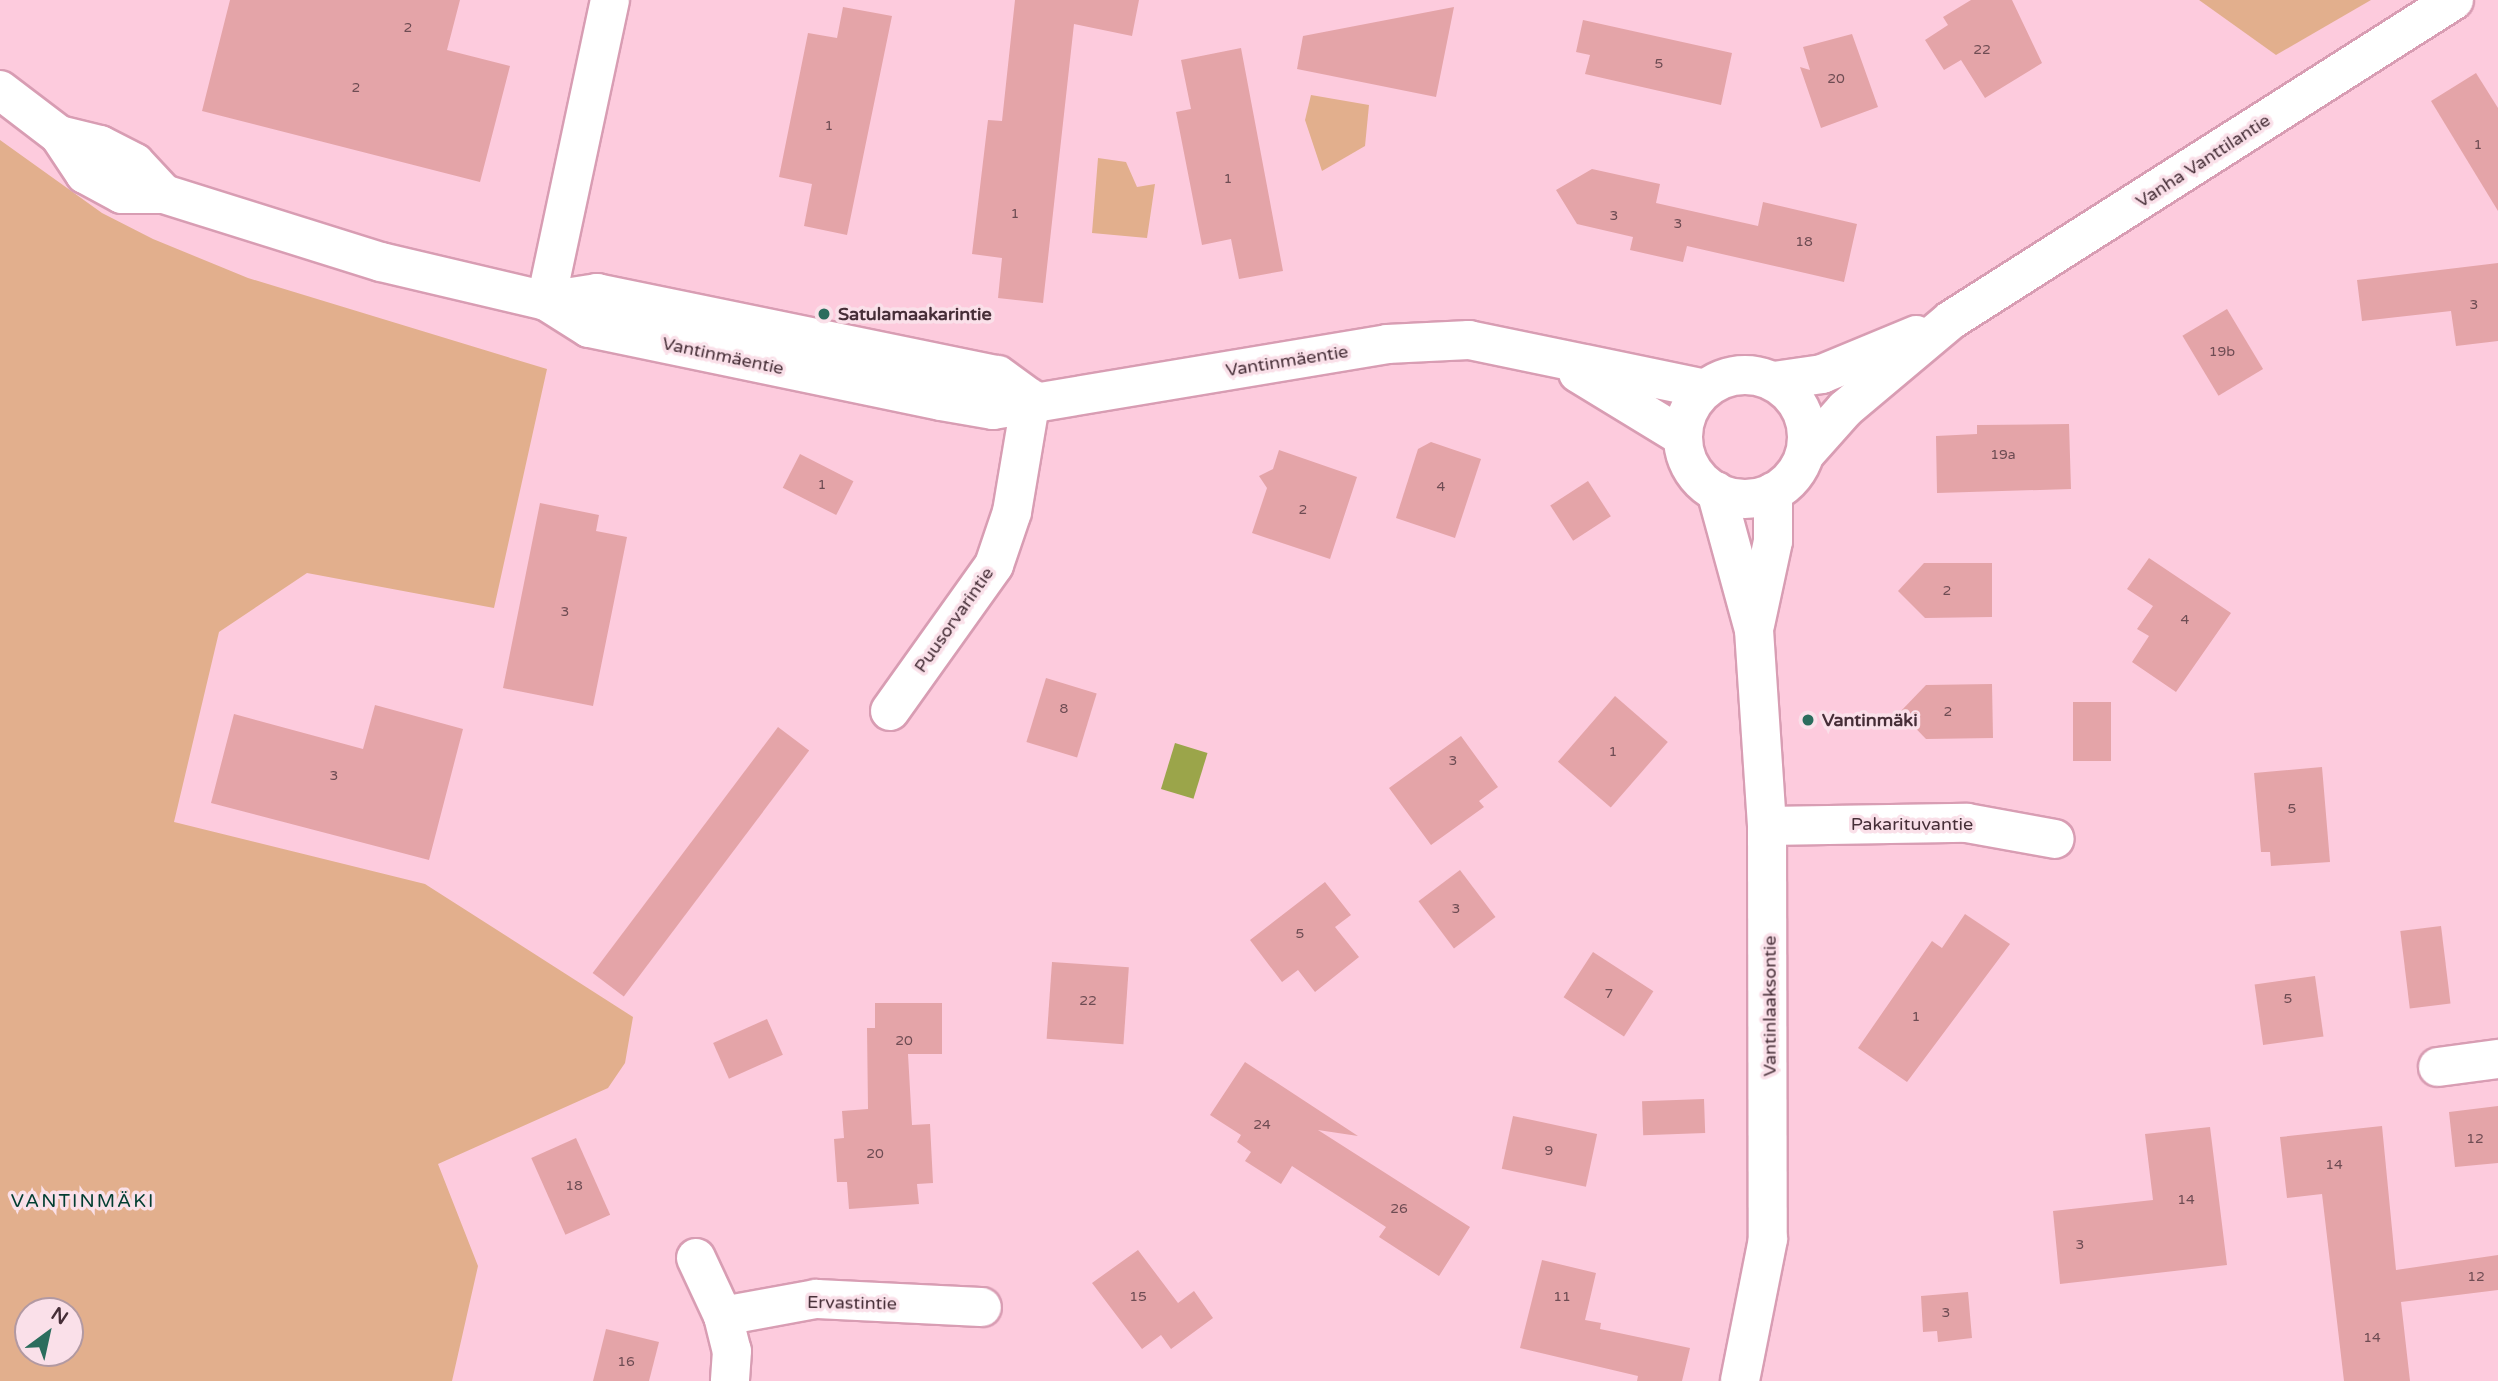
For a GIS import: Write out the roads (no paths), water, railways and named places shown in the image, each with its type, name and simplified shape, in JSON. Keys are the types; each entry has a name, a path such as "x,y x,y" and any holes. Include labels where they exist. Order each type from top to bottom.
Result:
{"street":[{"path":"546,301 610,0"},
{"name":"Vanha Vanttilantie","path":"1806,453 1845,409 1951,320 2454,0"},
{"name":"Vantinmäentie","path":"0,89 59,135 85,174 122,194 164,194 381,262 546,301 597,293 998,375 1031,399 1387,344 1469,340 1705,389"},
{"name":"Vanha Vanttilantie","path":"1774,381 1822,374 1951,320"},
{"name":"Vantinmäentie","path":"1543,354 1683,437"},
{"path":"1738,375 1774,381 1802,412 1806,453 1793,477 1773,492 1734,498 1716,491 1692,469 1683,437 1693,402 1705,389 1738,375"},
{"name":"Puusorvarintie","path":"890,711 994,565 1012,512 1031,399"},
{"name":"Vantinlaaksontie","path":"1716,491 1754,629 1767,826 1768,1239 1740,1381"},
{"name":"Vantinlaaksontie","path":"1754,629 1773,541 1773,492"},
{"name":"Pakarituvantie","path":"1767,826 1967,823 2033,830 2055,839"},
{"path":"2438,1067 2498,1059"},
{"path":"696,1258 723,1316 733,1351 730,1381"},
{"name":"Ervastintie","path":"723,1316 816,1299 982,1307"}],"place":[{"name":"Satulamaakarintie","path":"824,314"},
{"name":"Vantinmäki","path":"1808,720"}],"district":[{"name":"VANTINMÄKI","path":"83,1202"}]}
